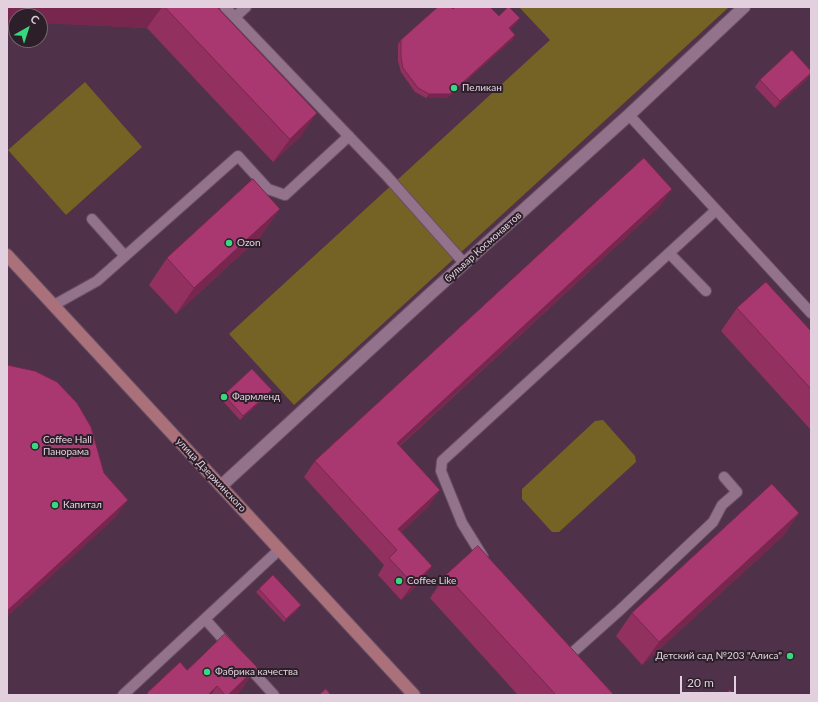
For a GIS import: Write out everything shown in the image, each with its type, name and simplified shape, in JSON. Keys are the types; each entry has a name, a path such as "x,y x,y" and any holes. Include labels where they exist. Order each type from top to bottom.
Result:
{"main road":[{"name":"улица Дзержинского","path":"7,255 414,695"}],"street":[{"name":"бульвар Космонавтов","path":"221,486 464,264 629,116 744,7"}],"lane":[{"path":"225,7 386,175 464,264"},
{"path":"235,17 246,7"},
{"path":"629,116 715,211 811,313"},
{"path":"54,305 97,281 238,156 268,190 285,195 349,136"},
{"path":"492,567 482,556 462,523 441,471 442,461 551,363 715,211"},
{"path":"92,219 125,256"},
{"path":"669,253 706,291"},
{"path":"572,653 619,611 713,522 722,506 737,492 724,477"},
{"path":"123,695 280,549"},
{"path":"205,619 274,695"}],"shaded area":[{"path":"519,7 729,7 294,405 229,334 550,40"},
{"path":"85,82 142,147 66,215 8,150"},
{"path":"603,420 635,456 636,462 559,532 552,532 522,499 522,489 595,421"}],"building":[{"path":"165,7 217,7 317,113 290,139"},
{"path":"438,7 451,7 453,9 455,7 490,7 499,16 509,7 520,18 509,28 515,35 450,94 429,94 418,88 403,68 401,57 401,40"},
{"path":"792,50 811,71 811,73 780,101 760,80"},
{"path":"644,158 672,189 397,443 440,490 398,529 432,566 413,584 389,558 397,550 315,461"},
{"path":"253,179 280,209 194,288 167,258"},
{"path":"766,282 811,331 811,389 737,308"},
{"name":"Капитал","path":"7,365 35,371 57,382 77,403 91,427 104,473 128,500 7,611"},
{"path":"252,369 272,390 243,416 224,395"},
{"path":"772,484 799,513 659,642 632,613"},
{"path":"478,546 614,695 556,695 446,575"},
{"path":"273,575 301,605 286,619 259,589"},
{"path":"225,634 257,667 228,695 225,695 217,686 208,695 149,695 147,693 180,662 187,670"},
{"path":"326,689 331,695 319,695"},
{"path":"730,690 735,695 725,695"}],"place":[{"name":"Пеликан","path":"454,88"},
{"name":"Ozon","path":"229,243"},
{"name":"Фармленд","path":"224,397"},
{"name":"Coffee Hall Панорама","path":"35,446"},
{"name":"Капитал","path":"55,505"},
{"name":"Coffee Like","path":"399,581"},
{"name":"Детский сад №203 \"Алиса\"","path":"790,656"},
{"name":"Фабрика качества","path":"207,672"}]}
